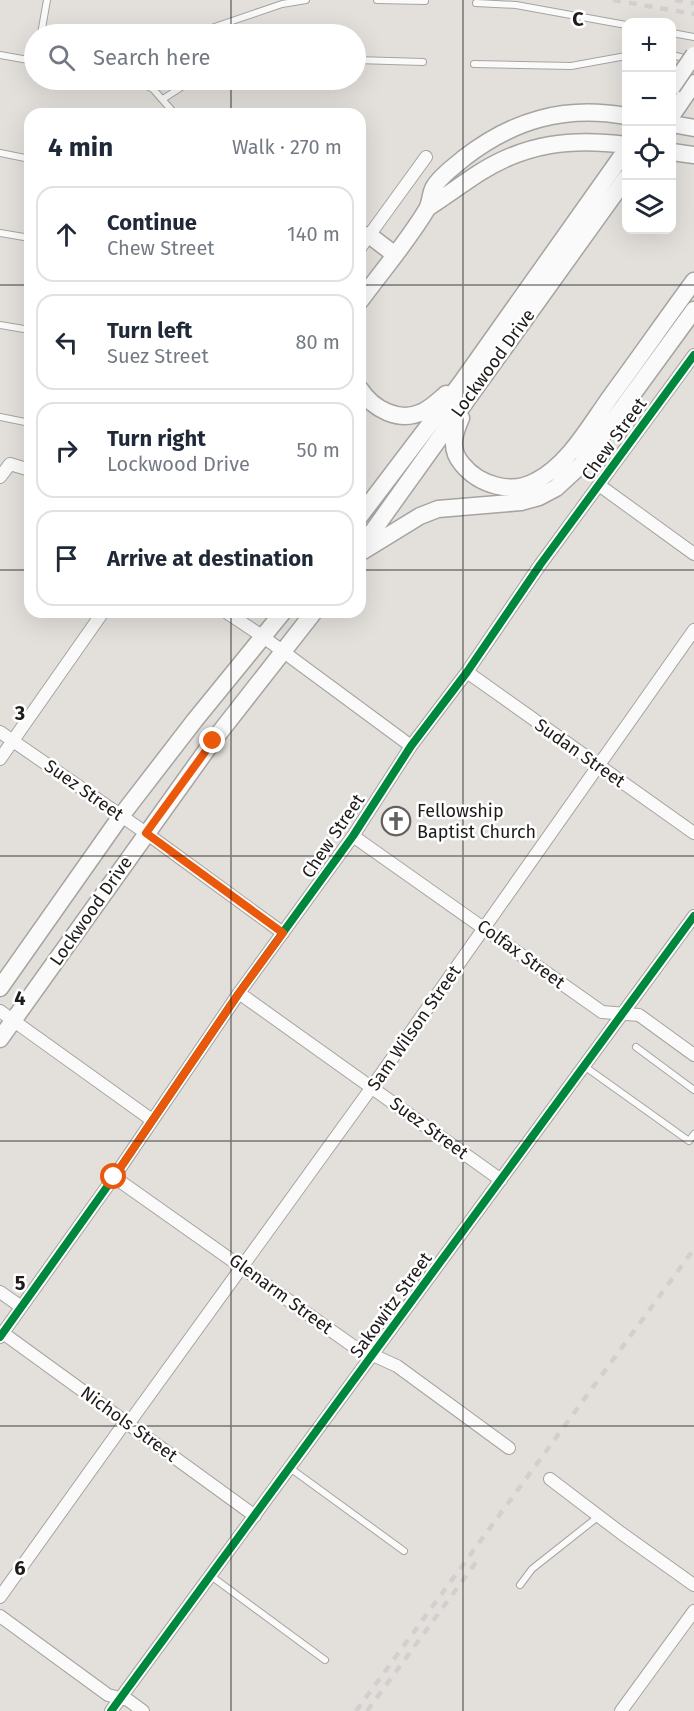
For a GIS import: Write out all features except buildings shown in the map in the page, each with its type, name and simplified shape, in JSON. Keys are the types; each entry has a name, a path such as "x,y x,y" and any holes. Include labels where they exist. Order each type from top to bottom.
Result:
{"main road":[{"path":"676,81 694,55"},
{"path":"676,109 694,83"},
{"path":"429,207 434,186 479,146 503,131 564,112 622,115"},
{"path":"676,125 694,128"},
{"path":"366,293 429,207 479,173 508,157 536,147 566,142 597,141 622,145"},
{"path":"676,153 694,155"},
{"name":"Lockwood Drive","path":"366,542 572,227 622,157"},
{"name":"Lockwood Drive","path":"366,509 467,386 589,231 626,180"},
{"path":"366,239 394,254"},
{"path":"467,386 453,437 456,458 468,471 484,482 518,488 535,482 552,470 577,442 694,281"},
{"path":"366,548 420,516 438,509 521,502 539,497 556,488 580,465 694,310"},
{"path":"366,395 388,413 405,417 423,412 467,386"},
{"name":"Lockwood Drive","path":"0,988 121,816 278,618"},
{"name":"Lockwood Drive","path":"0,1039 6,1016 213,741 310,618"}],"street":[{"path":"366,233 426,157"},
{"name":"Chew Street","path":"1,1335 114,1177 239,993 353,836 411,746 467,672 540,565 694,355"},
{"path":"0,477 10,464 24,468"},
{"path":"599,485 694,554"},
{"path":"0,759 99,618"},
{"path":"235,618 411,746"},
{"name":"Sam Wilson Street","path":"0,1597 372,1087 694,630"},
{"name":"Sudan Street","path":"467,672 694,832"},
{"name":"Suez Street","path":"0,732 146,833 283,933"},
{"name":"Colfax Street","path":"353,836 602,1012 639,1015 694,1055"},
{"name":"Sakowitz Street","path":"111,1711 694,916"},
{"name":"Suez Street","path":"239,993 501,1180"},
{"path":"6,1016 152,1120"},
{"name":"Glenarm Street","path":"114,1177 353,1346 397,1366 509,1448"},
{"path":"0,1292 20,1306"},
{"name":"Nichols Street","path":"1,1335 128,1422 255,1516"},
{"path":"550,1479 694,1585"},
{"path":"621,1711 694,1611"},
{"path":"0,1616 108,1695 121,1698 143,1711"}],"lane":[{"path":"43,24 47,0"},
{"path":"223,24 282,4 306,0"},
{"path":"377,0 424,1"},
{"path":"476,3 516,5 622,24"},
{"path":"676,34 694,37"},
{"path":"0,55 24,59"},
{"path":"676,56 694,60"},
{"path":"474,63 571,66 622,57"},
{"path":"366,60 423,62"},
{"path":"154,90 170,108"},
{"path":"163,99 177,90"},
{"path":"0,153 24,158"},
{"path":"0,233 24,237"},
{"path":"0,325 24,329"},
{"path":"0,417 24,422"},
{"path":"636,1047 694,1090"},
{"path":"584,1066 689,1141 694,1134"},
{"path":"290,1468 404,1551"},
{"path":"520,1585 532,1569 599,1516"},
{"path":"211,1576 325,1660"}],"railway":[{"path":"613,0 694,14"},
{"path":"675,0 694,3"},
{"path":"356,1711 694,1249"},
{"path":"367,1711 477,1561"}],"cycle path":[{"path":"0,1337 114,1177 239,993 353,836 411,746 467,672 540,565 694,355"},
{"path":"111,1711 694,916"}],"place":[{"name":"Fellowship Baptist Church","path":"396,821"}],"route":[{"path":"114,1177 239,993 283,933 146,833 213,741"}]}
